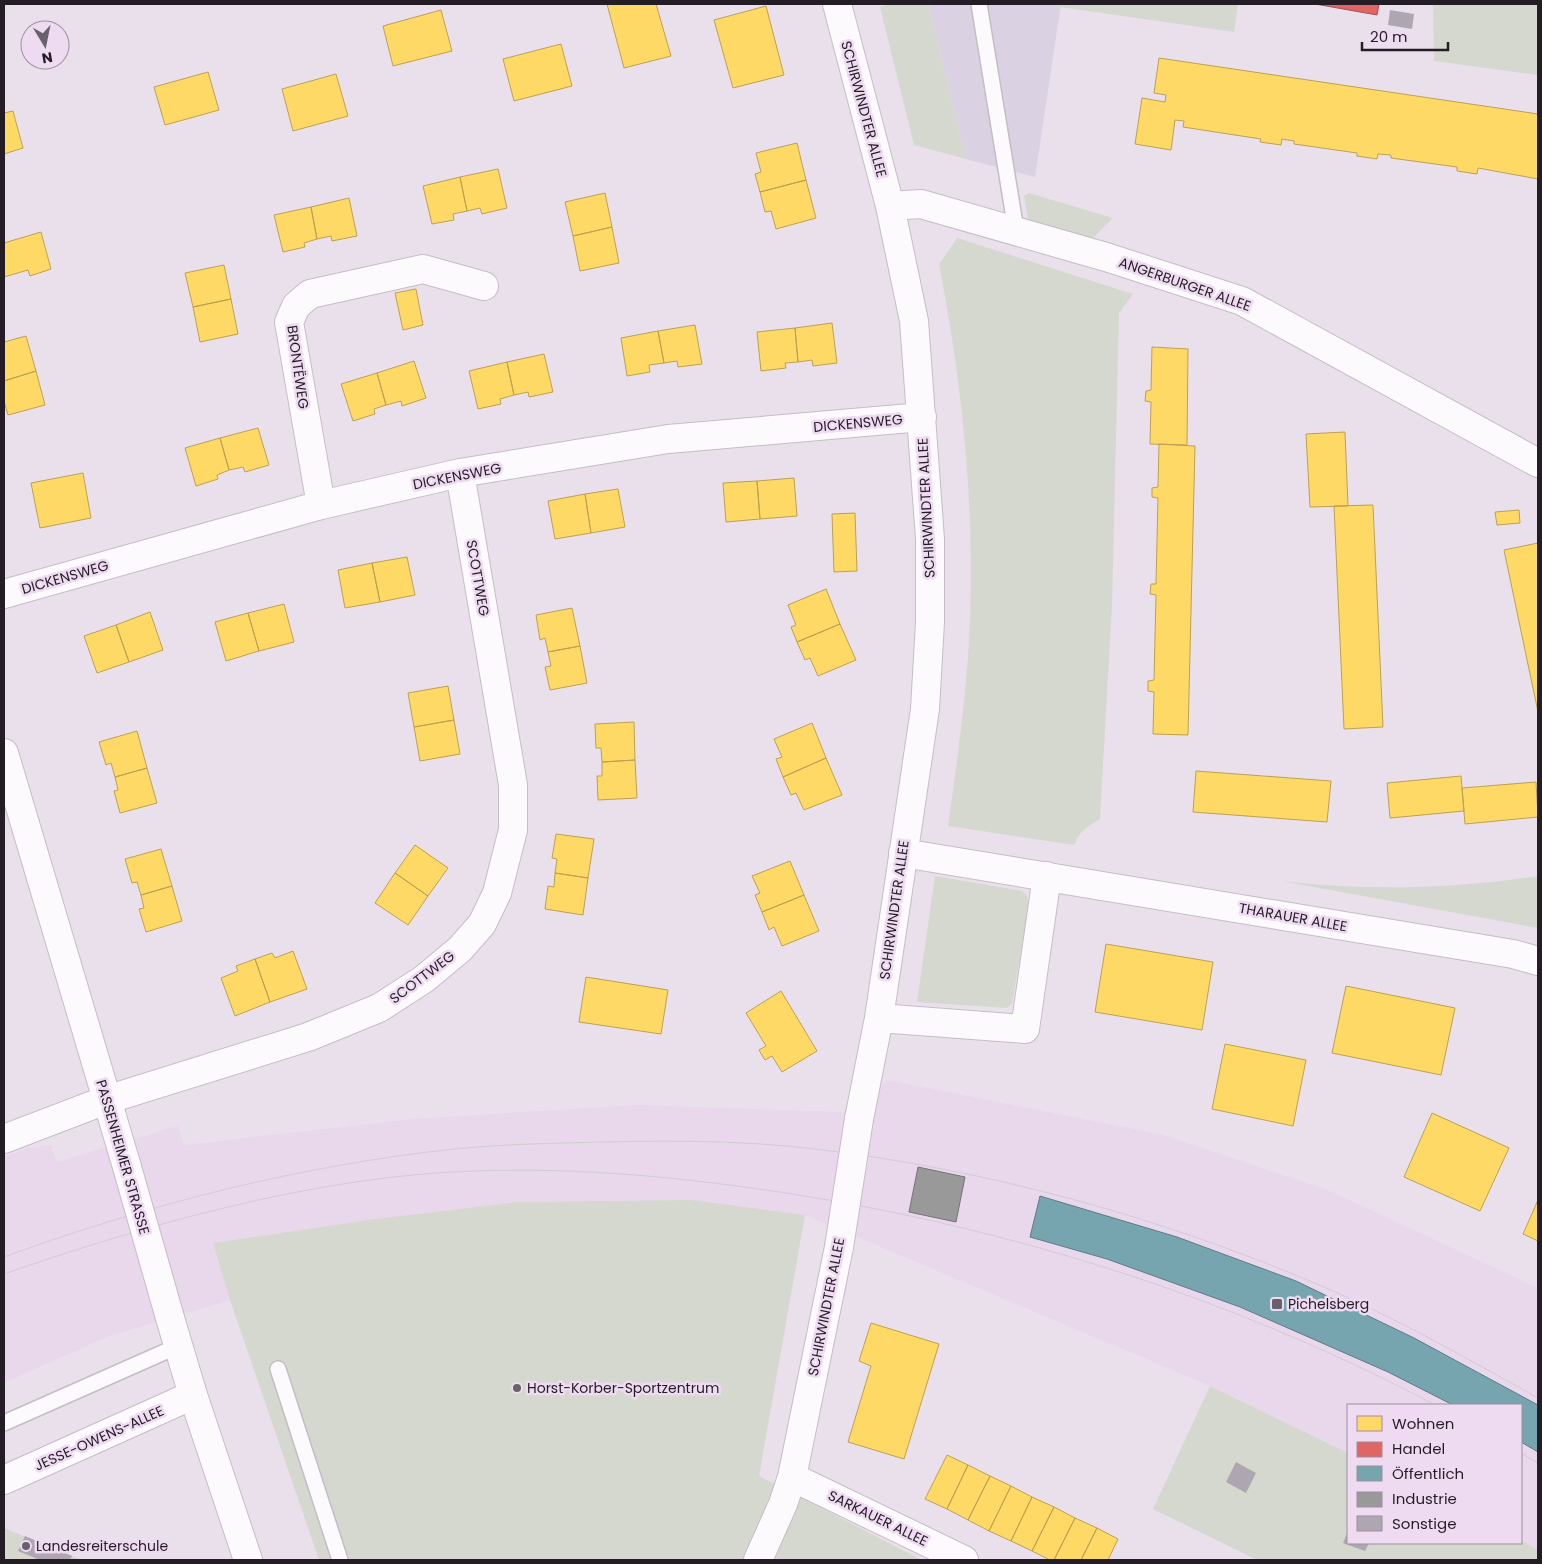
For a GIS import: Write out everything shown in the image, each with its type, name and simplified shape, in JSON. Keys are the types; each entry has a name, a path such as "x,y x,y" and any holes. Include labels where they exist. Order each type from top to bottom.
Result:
{"street":[{"name":"SCHIRWINDTER ALLEE","path":"758,1560 783,1504 792,1477 839,1247 859,1119 878,1018 925,709 929,632 930,540 914,321 890,206 837,4"},
{"name":"ANGERBURGER ALLEE","path":"890,206 921,204 1016,230 1242,301 1538,463"},
{"name":"BRONTËWEG","path":"321,505 289,322 296,306 310,294 424,269 484,286"},
{"name":"DICKENSWEG","path":"4,594 321,505 460,473 668,439 922,417"},
{"name":"SCOTTWEG","path":"4,1139 106,1100 308,1037 379,1008 424,979 460,949 482,924 497,893 507,862 513,830 513,785 460,473"},
{"name":"PASSENHEIMER STRASSE","path":"4,753 120,1143 178,1346 248,1560"},
{"name":"THARAUER ALLEE","path":"903,853 1513,954 1538,961"},
{"path":"878,1018 1025,1029 1047,876"},
{"name":"JESSE-OWENS-ALLEE","path":"4,1480 194,1395"},
{"name":"SARKAUER ALLEE","path":"792,1477 964,1560"}],"lane":[{"path":"979,4 1016,230"},
{"path":"4,1423 178,1346"},
{"path":"278,1369 340,1560"}],"shaded area":[{"path":"890,4 928,4 966,159 914,145 880,7"},
{"path":"928,4 1061,4 1035,177 966,159"},
{"path":"1061,4 1238,4 1234,32 1060,7"},
{"path":"1433,4 1538,4 1538,75 1434,61"},
{"path":"1029,193 1113,218 1093,238 1028,219 1024,196"},
{"path":"957,238 1133,294 1119,313 1112,606 1100,819 1084,829 1074,845 948,826 968,656 971,558 962,410 939,264"},
{"path":"935,876 1022,891 1027,896 1029,905 1012,1003 1007,1008 917,1002"},
{"path":"1538,876 1538,928 1281,881 1345,886 1410,887 1474,884"},
{"path":"889,1080 1163,1135 1330,1191 1538,1288 1538,1550 1522,1541 1522,1404 1347,1404 1347,1453 1210,1386 805,1215 691,1200 519,1202 375,1219 213,1243 230,1300 109,1336 4,1383 4,1157 28,1148 51,1145 57,1162 178,1126 184,1145 413,1119 636,1105 843,1112"},
{"name":"Horst-Korber-Sportzentrum","path":"691,1200 805,1215 759,1476 922,1560 319,1560 230,1300 213,1243 375,1219 519,1202"},
{"path":"1210,1386 1347,1453 1347,1544 1522,1544 1522,1541 1538,1550 1538,1560 1257,1560 1153,1509"},
{"name":"Landesreiterschule","path":"4,1528 82,1560 4,1560"}],"building: Wohnen":[{"path":"607,4 656,4 671,56 624,68"},
{"path":"766,6 784,75 733,88 714,20"},
{"path":"441,10 452,51 393,66 383,26"},
{"path":"561,44 572,86 514,101 503,59"},
{"path":"1159,58 1538,114 1538,179 1478,168 1477,174 1457,171 1457,167 1391,158 1391,155 1378,154 1377,159 1357,156 1357,153 1294,144 1294,141 1282,139 1281,145 1260,142 1261,139 1183,127 1184,121 1175,120 1171,150 1135,144 1142,98 1165,102 1166,95 1154,93"},
{"path":"208,72 219,110 165,125 154,87"},
{"path":"336,74 348,116 293,131 282,89"},
{"path":"13,111 23,148 4,154 4,113"},
{"path":"797,143 806,180 760,192 755,174 761,172 756,153"},
{"path":"498,169 507,208 482,214 480,208 467,211 460,177"},
{"path":"460,177 467,211 453,214 454,220 432,224 423,186"},
{"path":"806,180 816,218 776,229 771,211 765,212 760,192"},
{"path":"605,193 612,227 573,236 565,202"},
{"path":"349,198 357,236 332,241 331,236 317,239 311,207"},
{"path":"311,207 317,239 304,243 305,247 283,252 274,215"},
{"path":"612,227 619,263 580,271 573,236"},
{"path":"41,232 51,269 30,276 28,270 4,277 4,243"},
{"path":"224,265 231,299 193,307 185,273"},
{"path":"416,289 423,325 403,330 395,293"},
{"path":"231,299 238,334 200,342 193,307"},
{"path":"832,323 837,363 813,366 812,360 798,362 795,328"},
{"path":"695,325 702,364 678,367 677,361 664,363 658,331"},
{"path":"795,328 798,362 785,363 786,368 761,371 757,332"},
{"path":"658,331 664,363 649,365 650,372 627,376 621,338"},
{"path":"26,336 36,371 4,381 4,342"},
{"path":"1152,347 1188,349 1187,445 1150,444 1151,402 1145,401 1146,391 1151,390"},
{"path":"544,354 553,392 529,397 528,392 514,395 507,362"},
{"path":"414,361 426,398 402,406 401,401 386,405 377,373"},
{"path":"507,362 514,395 500,399 501,404 478,409 469,371"},
{"path":"36,371 45,405 8,415 4,401 4,381"},
{"path":"377,373 386,405 374,409 375,414 353,421 341,384"},
{"path":"258,428 269,465 245,472 243,467 229,470 220,438"},
{"path":"1345,432 1348,506 1310,507 1306,434"},
{"path":"220,438 229,470 217,475 218,479 196,486 185,448"},
{"path":"1159,444 1195,446 1188,735 1153,734 1154,692 1148,691 1148,681 1154,680 1156,595 1150,594 1151,584 1156,584 1158,498 1152,497 1152,488 1158,487"},
{"path":"83,473 91,518 40,528 31,483"},
{"path":"794,478 797,516 760,519 757,481"},
{"path":"757,481 760,519 726,522 723,483"},
{"path":"618,489 625,527 591,533 585,494"},
{"path":"585,494 591,533 555,539 548,501"},
{"path":"1373,505 1383,727 1344,729 1334,506"},
{"path":"1519,510 1520,523 1497,525 1495,512"},
{"path":"855,513 857,571 834,572 832,514"},
{"path":"1538,543 1538,712 1504,550"},
{"path":"407,557 415,595 380,602 372,563"},
{"path":"372,563 380,602 345,608 338,570"},
{"path":"826,589 840,624 797,642 791,627 796,625 788,605"},
{"path":"284,604 294,642 259,651 248,613"},
{"path":"572,608 580,646 548,652 545,638 540,640 536,615"},
{"path":"150,612 163,650 129,662 116,625"},
{"path":"248,613 259,651 226,661 215,622"},
{"path":"840,624 856,660 818,676 810,658 805,660 797,642"},
{"path":"116,625 129,662 97,673 84,636"},
{"path":"580,646 587,683 550,690 545,667 551,666 548,652"},
{"path":"448,686 454,720 414,727 408,693"},
{"path":"454,720 460,754 420,761 414,727"},
{"path":"634,722 635,760 602,762 601,748 596,748 595,724"},
{"path":"812,723 826,758 783,777 776,759 782,757 774,739"},
{"path":"137,731 147,768 115,777 111,763 106,765 99,742"},
{"path":"826,758 842,795 804,810 796,793 791,795 783,777"},
{"path":"635,760 637,798 598,800 597,776 602,776 602,762"},
{"path":"147,768 157,803 120,813 114,791 118,790 115,777"},
{"path":"1196,771 1331,781 1327,822 1193,812"},
{"path":"1461,776 1464,811 1390,818 1387,783"},
{"path":"1536,782 1538,817 1465,824 1462,788"},
{"path":"556,834 594,839 588,878 555,873 557,859 552,858"},
{"path":"415,845 448,868 428,896 395,873"},
{"path":"161,849 172,886 141,895 137,882 132,883 125,859"},
{"path":"790,861 804,895 762,912 755,895 760,893 752,876"},
{"path":"395,873 428,896 408,925 375,903"},
{"path":"555,873 588,878 583,915 545,909 548,886 554,887"},
{"path":"172,886 182,921 146,932 139,909 144,908 141,895"},
{"path":"804,895 819,931 782,946 774,927 769,930 762,912"},
{"path":"1106,944 1213,962 1202,1030 1095,1012"},
{"path":"293,951 307,989 270,1002 255,959 272,953 275,958"},
{"path":"255,959 270,1002 235,1016 221,978 238,971 236,966"},
{"path":"586,977 668,990 661,1034 579,1022"},
{"path":"1346,986 1455,1008 1441,1075 1332,1053"},
{"path":"781,991 817,1051 782,1072 772,1056 765,1060 759,1050 766,1046 746,1013"},
{"path":"1225,1044 1306,1060 1293,1126 1212,1109"},
{"path":"1432,1113 1509,1148 1480,1211 1404,1177"},
{"path":"1538,1200 1538,1241 1523,1234"},
{"path":"871,1323 939,1344 904,1459 848,1442 871,1366 859,1361"},
{"path":"947,1455 968,1465 947,1509 925,1499"},
{"path":"968,1465 990,1476 968,1520 947,1509"},
{"path":"990,1476 1011,1486 989,1531 968,1520"},
{"path":"1011,1486 1032,1497 1011,1541 989,1531"},
{"path":"1032,1497 1054,1507 1032,1551 1011,1541"},
{"path":"1054,1507 1075,1518 1054,1560 1050,1560 1032,1551"},
{"path":"1075,1518 1097,1528 1081,1560 1054,1560"},
{"path":"1097,1528 1118,1539 1108,1560 1081,1560"}],"building: Handel":[{"path":"1315,4 1379,4 1377,15"}],"building: Öffentlich":[{"path":"1040,1196 1177,1237 1296,1281 1414,1338 1538,1405 1538,1452 1522,1443 1522,1404 1451,1404 1388,1372 1240,1307 1107,1259 1030,1237"}],"building: Industrie":[{"path":"918,1167 965,1177 956,1222 909,1212"}],"building: Sonstige":[{"path":"1390,10 1414,14 1412,29 1388,25"},
{"path":"1236,1462 1256,1473 1246,1493 1226,1482"},
{"path":"1347,1533 1347,1544 1368,1544 1365,1551 1343,1543"},
{"path":"25,1536 72,1556 70,1560 40,1560 18,1551"}],"tram line":[{"path":"4,1257 114,1220 226,1189 340,1165 398,1156 474,1147 633,1141 685,1141 790,1146 880,1158 1008,1183 1134,1217 1195,1237 1345,1296 1429,1338 1538,1398"},
{"path":"4,1274 148,1228 196,1215 245,1203 343,1184 393,1177 473,1171 513,1170 633,1175 713,1183 806,1196 900,1214 992,1235 1084,1261 1175,1291 1264,1325 1350,1363 1433,1404"},
{"path":"1522,1454 1538,1463"}],"place":[{"name":"Pichelsberg","path":"1277,1304"},
{"name":"Horst-Korber-Sportzentrum","path":"517,1388"},
{"name":"Landesreiterschule","path":"26,1546"}]}
